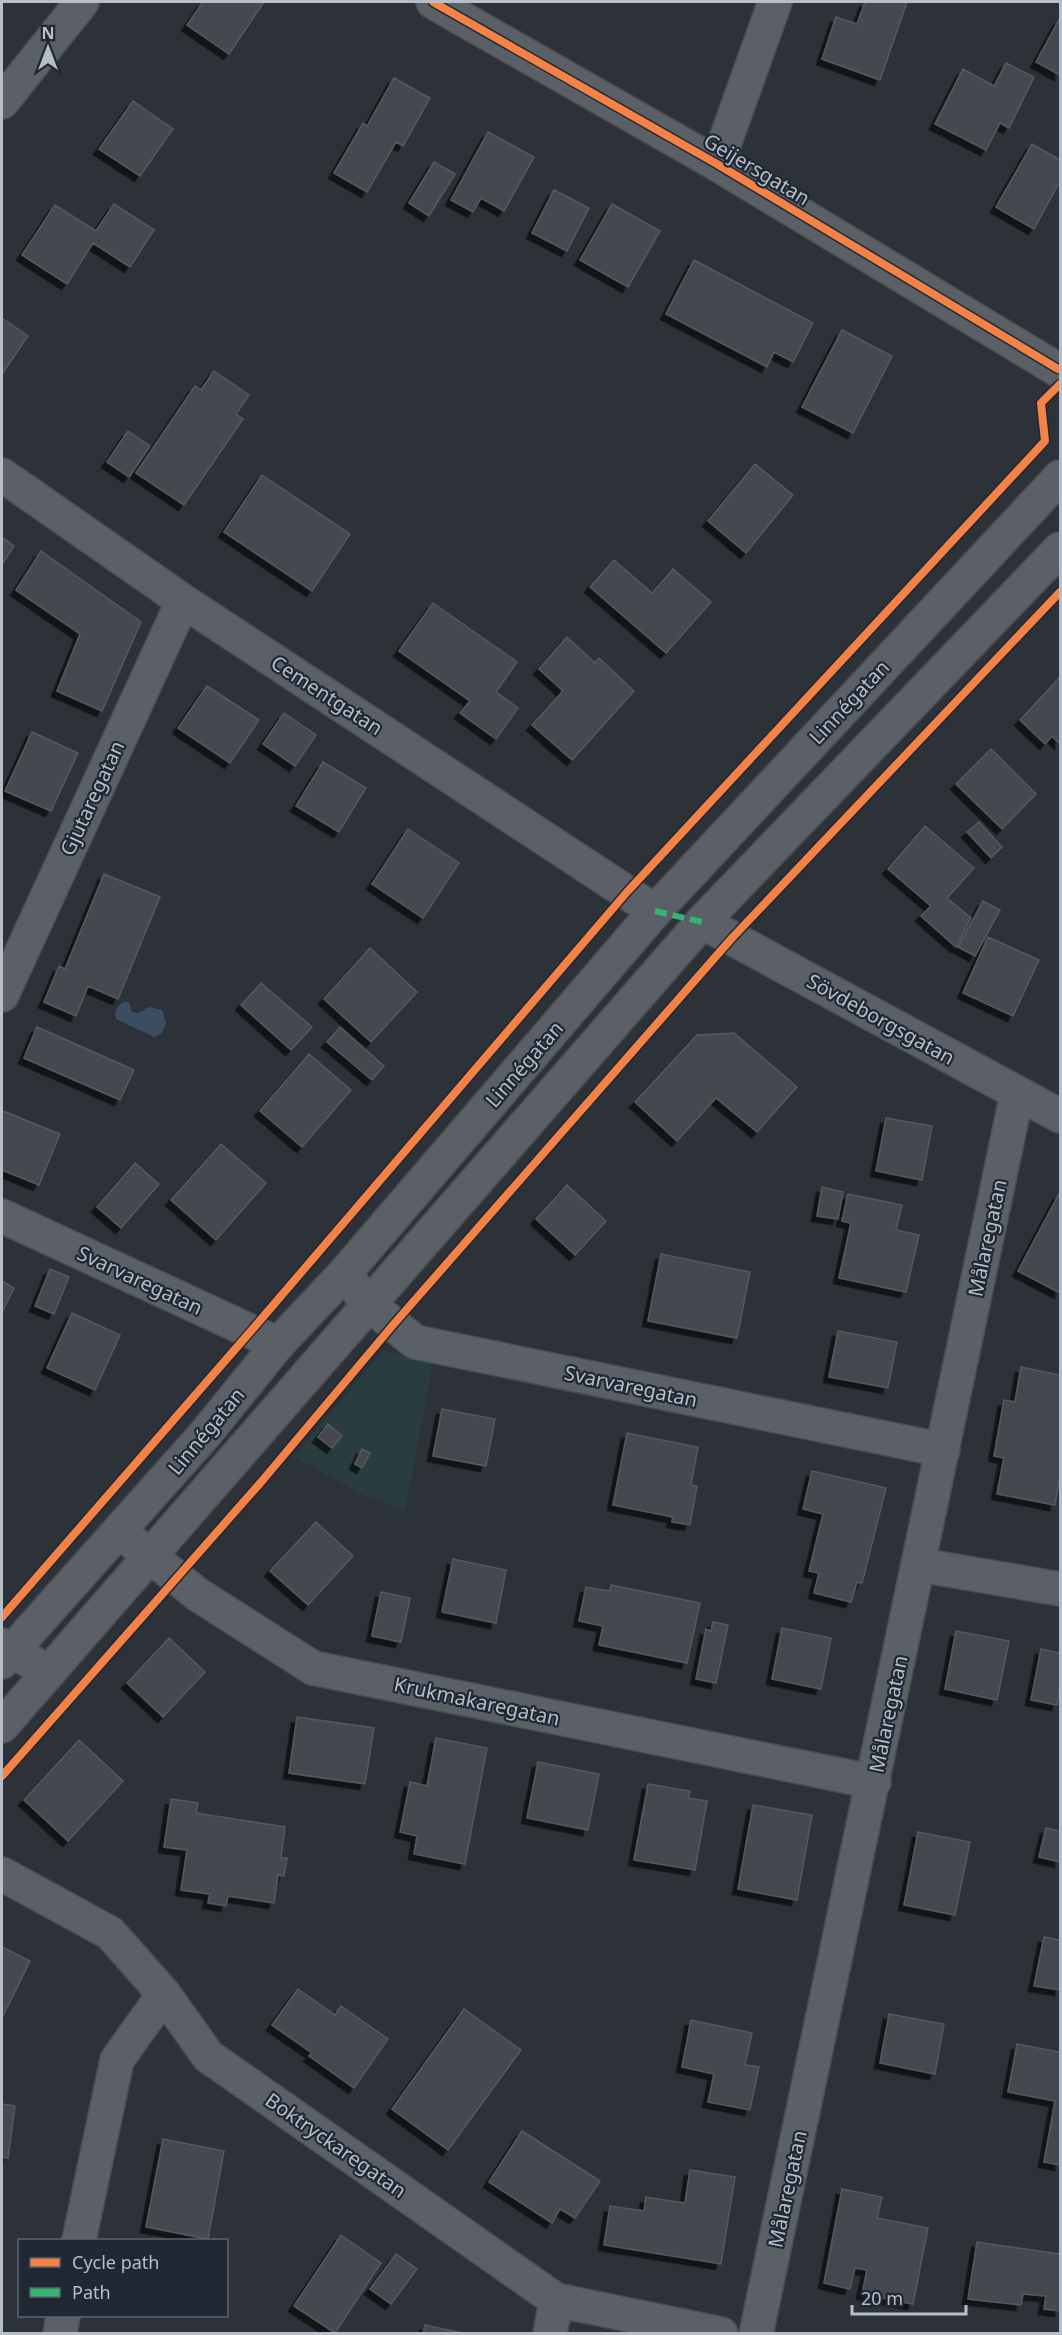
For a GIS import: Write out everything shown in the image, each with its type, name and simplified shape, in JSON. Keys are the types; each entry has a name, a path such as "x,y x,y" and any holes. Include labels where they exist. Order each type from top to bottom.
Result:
{"street":[{"path":"2,102 82,2"},
{"name":"Geijersgatan","path":"432,2 717,164 1060,371"},
{"path":"717,164 775,2"},
{"name":"Cementgatan","path":"2,475 183,601 655,911"},
{"name":"Linnégatan","path":"5,1652 119,1531 206,1433 278,1344 344,1275 655,911 1060,477"},
{"name":"Linnégatan","path":"2,1726 702,921 1060,549"},
{"name":"Gjutaregatan","path":"2,995 183,601"},
{"name":"Sövdeborgsgatan","path":"702,921 1060,1116"},
{"name":"Målaregatan","path":"756,2334 920,1566 1017,1094"},
{"name":"Svarvaregatan","path":"2,1216 278,1344"},
{"name":"Svarvaregatan","path":"344,1275 370,1305 416,1342 943,1450"},
{"name":"Krukmakaregatan","path":"119,1531 197,1594 313,1668 874,1782"},
{"path":"920,1566 1060,1589"},
{"path":"5,1652 49,1672"},
{"name":"Boktryckaregatan","path":"2,1874 110,1933 164,1994 208,2056 556,2300 721,2334"},
{"path":"79,2239 117,2060 164,1994"},
{"path":"550,2334 556,2300"},
{"path":"60,2334 63,2317"}],"shaded area":[{"path":"382,1351 433,1363 405,1511 365,1496 294,1457"}],"water":[{"path":"129,1002 132,1012 138,1013 149,1007 162,1010 166,1023 162,1033 154,1037 116,1019 117,1008"}],"building":[{"path":"203,2 264,2 229,54 187,25"},
{"path":"865,2 907,2 880,80 822,59 836,17 857,24"},
{"path":"1060,18 1060,75 1036,62"},
{"path":"1006,63 1034,77 1009,128 1000,123 986,150 935,124 963,69 994,86"},
{"path":"394,78 430,98 403,146 396,142 367,192 334,173 363,123 367,126"},
{"path":"133,101 173,129 140,176 99,149"},
{"path":"488,132 534,157 504,211 481,198 473,212 451,200"},
{"path":"1032,144 1060,160 1060,181 1034,229 996,207"},
{"path":"434,162 455,174 429,216 409,203"},
{"path":"554,190 589,208 567,251 532,233"},
{"path":"114,204 154,230 130,267 93,243 67,284 22,255 55,205 96,231"},
{"path":"612,204 660,231 628,287 580,260"},
{"path":"694,260 813,323 793,362 774,352 767,367 666,314"},
{"path":"2,318 28,336 2,374"},
{"path":"842,330 892,356 853,433 802,407"},
{"path":"214,371 249,395 236,414 243,419 184,505 136,473 195,386 201,390"},
{"path":"128,431 150,446 129,477 107,462"},
{"path":"755,464 793,495 746,553 708,521"},
{"path":"262,475 350,534 312,591 224,532"},
{"path":"2,537 14,546 2,565"},
{"path":"41,551 141,622 102,711 57,691 80,634 16,590"},
{"path":"614,560 652,593 673,569 711,602 666,653 590,587"},
{"path":"433,603 517,662 496,692 518,708 496,739 460,713 470,701 399,651"},
{"path":"567,637 595,663 599,658 634,691 572,760 532,725 563,691 539,669"},
{"path":"1060,677 1060,744 1052,736 1045,744 1020,720"},
{"path":"207,686 259,720 230,763 178,728"},
{"path":"284,713 316,735 295,766 263,744"},
{"path":"32,732 78,753 51,811 5,791"},
{"path":"991,749 1036,794 1002,829 956,784"},
{"path":"323,762 366,788 339,832 296,806"},
{"path":"979,822 1002,847 991,858 967,832"},
{"path":"925,826 974,868 947,898 971,918 956,947 921,916 931,906 888,869"},
{"path":"408,829 459,863 423,918 372,884"},
{"path":"104,874 160,897 118,999 88,986 76,1016 44,1002 59,966 65,969"},
{"path":"983,901 1000,910 975,956 958,947"},
{"path":"988,937 1039,960 1013,1016 963,993"},
{"path":"370,948 417,992 371,1042 324,999"},
{"path":"261,983 312,1027 291,1050 241,1005"},
{"path":"37,1027 134,1070 120,1100 24,1058"},
{"path":"340,1027 384,1066 372,1080 327,1042"},
{"path":"734,1033 797,1087 757,1132 716,1098 677,1141 635,1102 697,1035"},
{"path":"309,1054 351,1090 302,1147 260,1111"},
{"path":"3,1111 60,1134 39,1185 2,1170"},
{"path":"886,1118 932,1126 922,1180 876,1171"},
{"path":"221,1144 266,1183 216,1240 171,1200"},
{"path":"135,1163 159,1184 121,1228 97,1207"},
{"path":"567,1185 606,1221 575,1255 536,1219"},
{"path":"822,1187 843,1192 838,1219 817,1216"},
{"path":"848,1194 902,1205 896,1230 919,1235 906,1292 839,1278 851,1223 842,1221"},
{"path":"1060,1195 1060,1293 1018,1271"},
{"path":"661,1254 750,1272 737,1338 648,1321"},
{"path":"50,1269 69,1277 54,1314 35,1306"},
{"path":"2,1281 14,1288 2,1312"},
{"path":"72,1313 120,1335 95,1390 47,1368"},
{"path":"838,1331 897,1342 888,1388 829,1377"},
{"path":"1021,1367 1060,1375 1060,1476 1055,1505 997,1494 1004,1458 994,1456 1004,1400 1015,1402"},
{"path":"442,1409 495,1419 486,1466 433,1456"},
{"path":"328,1424 342,1436 332,1448 318,1437"},
{"path":"627,1433 698,1447 691,1485 697,1486 690,1525 672,1522 673,1517 613,1505"},
{"path":"362,1449 370,1453 362,1468 355,1464"},
{"path":"812,1471 886,1488 862,1583 857,1582 851,1602 814,1593 819,1573 809,1571 823,1514 803,1509"},
{"path":"316,1522 353,1556 308,1605 270,1571"},
{"path":"453,1559 506,1570 496,1623 442,1612"},
{"path":"611,1585 700,1603 687,1663 599,1645 603,1626 579,1621 586,1587 610,1591"},
{"path":"381,1592 410,1598 401,1642 372,1636"},
{"path":"713,1622 728,1625 716,1683 696,1679 706,1629 711,1631"},
{"path":"782,1628 831,1638 821,1689 772,1679"},
{"path":"956,1631 1009,1641 997,1700 945,1689"},
{"path":"169,1638 205,1672 163,1717 127,1683"},
{"path":"1041,1649 1060,1653 1060,1687 1057,1705 1031,1700"},
{"path":"297,1717 374,1728 365,1784 289,1773"},
{"path":"436,1738 487,1748 465,1864 414,1854 417,1836 400,1832 410,1782 427,1786"},
{"path":"79,1740 123,1781 68,1841 24,1800"},
{"path":"538,1762 599,1774 588,1830 527,1818"},
{"path":"648,1784 690,1791 688,1798 707,1801 695,1870 634,1860"},
{"path":"171,1799 198,1803 196,1813 285,1827 281,1858 287,1858 284,1876 278,1875 274,1903 228,1896 226,1906 208,1903 210,1894 181,1890 187,1850 164,1847"},
{"path":"753,1805 812,1815 797,1900 738,1889"},
{"path":"1046,1828 1060,1831 1060,1862 1039,1857"},
{"path":"918,1832 970,1842 955,1915 904,1905"},
{"path":"1044,1937 1060,1940 1060,1990 1034,1986"},
{"path":"2,1947 30,1961 2,2018"},
{"path":"298,1989 335,2015 341,2006 388,2039 354,2088 309,2056 312,2053 272,2025"},
{"path":"464,2009 521,2050 448,2150 392,2109"},
{"path":"889,2014 944,2024 935,2074 880,2063"},
{"path":"691,2020 752,2033 745,2065 759,2067 750,2110 708,2102 714,2074 682,2067"},
{"path":"1017,2044 1060,2052 1060,2165 1044,2162 1055,2101 1008,2092"},
{"path":"2,2104 15,2106 8,2158 2,2157"},
{"path":"522,2131 600,2181 575,2218 560,2209 552,2223 489,2182"},
{"path":"163,2139 224,2151 208,2239 146,2227"},
{"path":"690,2170 735,2177 721,2264 604,2245 610,2206 644,2211 646,2197 685,2203"},
{"path":"842,2189 882,2197 877,2218 928,2228 913,2304 862,2294 867,2270 855,2268 850,2289 824,2283"},
{"path":"341,2235 381,2263 335,2333 294,2306"},
{"path":"977,2242 1060,2254 1060,2311 1044,2309 1046,2296 1023,2294 1021,2305 968,2299"},
{"path":"396,2254 417,2269 391,2304 370,2289"},
{"path":"425,2325 467,2334 423,2334"}],"marked path":[{"path":"655,911 702,922"}],"cycle path":[{"path":"433,2 717,164 1058,369"},
{"path":"2,1617 251,1331 627,892 1045,441 1041,403 1060,384"},
{"path":"2,1776 262,1481 393,1325 732,938 1060,592"}]}
